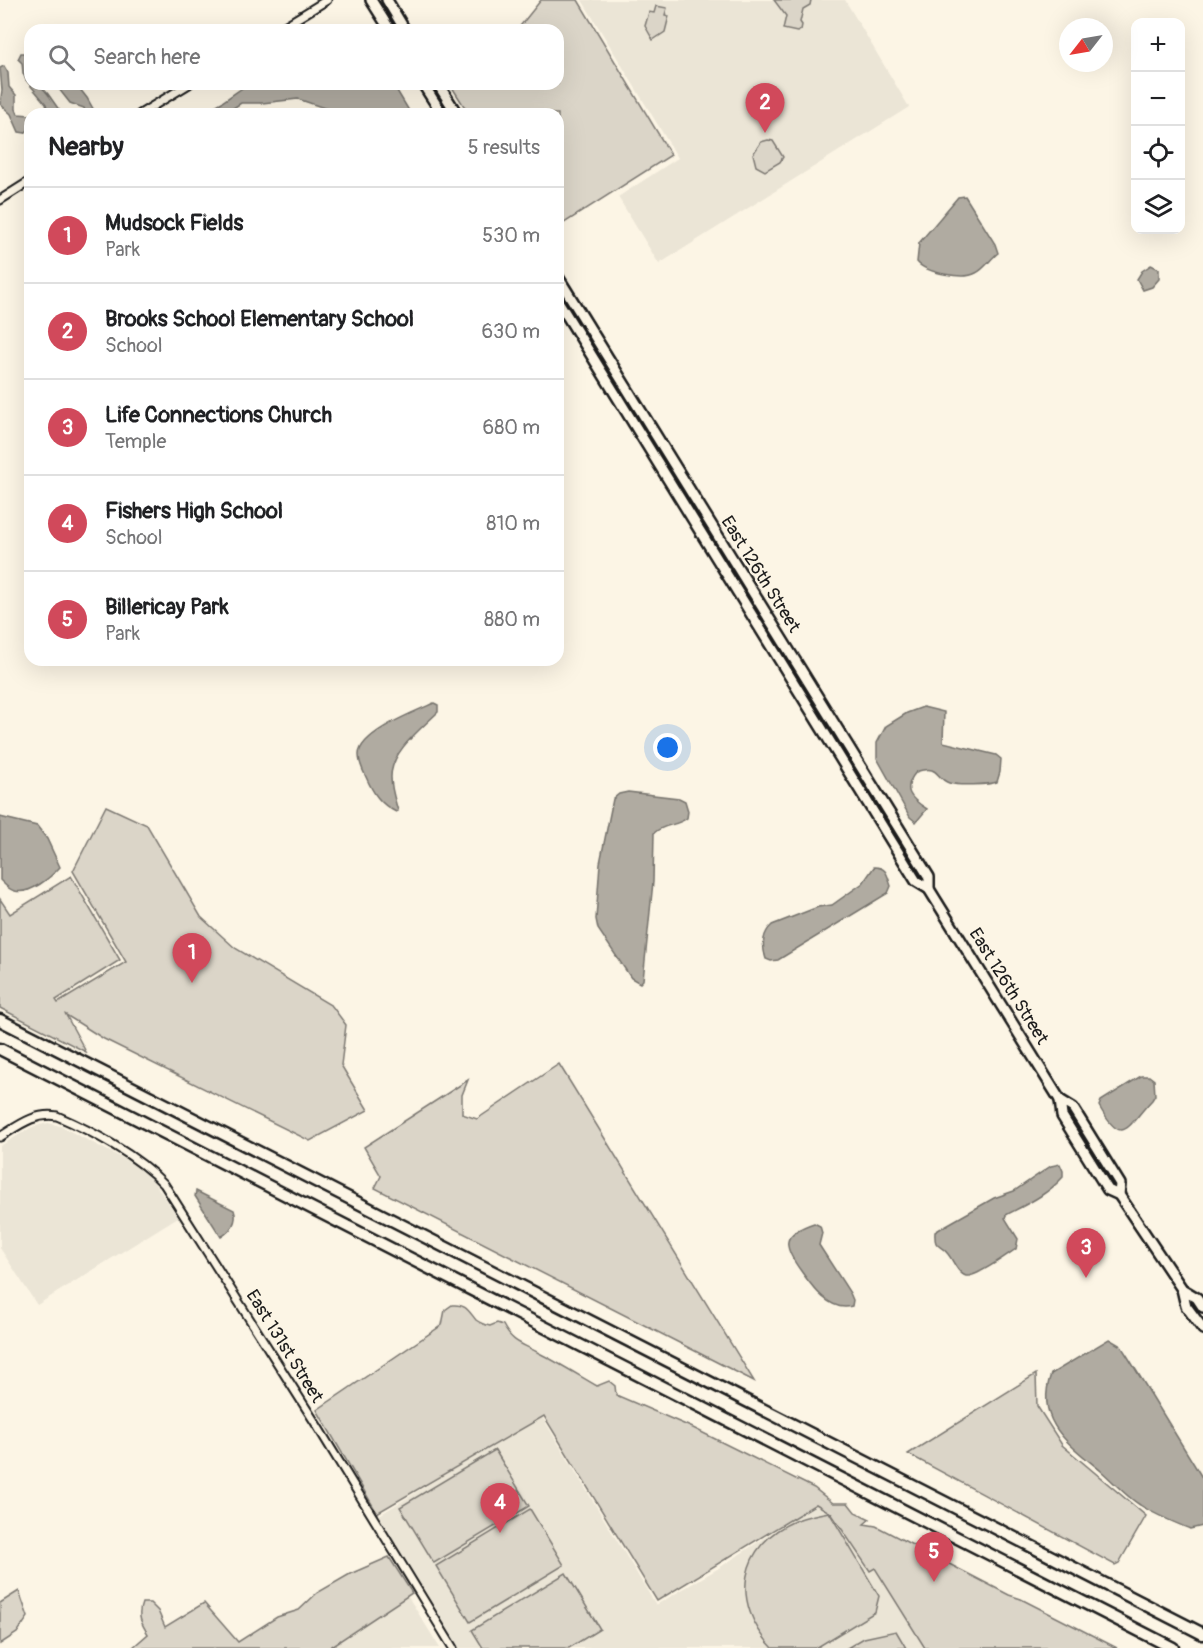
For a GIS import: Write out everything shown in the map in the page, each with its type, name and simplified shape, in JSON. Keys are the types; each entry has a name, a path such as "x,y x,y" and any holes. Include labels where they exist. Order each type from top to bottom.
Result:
{"highway":[{"path":"0,1020 1203,1634"},
{"path":"0,1049 1173,1648"}],"main road":[{"path":"371,0 386,24"},
{"path":"387,0 401,24"},
{"path":"427,90 438,108"},
{"path":"442,90 453,108"},
{"name":"East 126th Street","path":"564,287 929,877 929,889"},
{"name":"East 126th Street","path":"564,311 916,881 929,889 1060,1100 1062,1116 1108,1190 1119,1195 1182,1289 1186,1306 1203,1329"},
{"name":"East 126th Street","path":"1182,1289 1197,1298 1203,1307"}],"street":[{"path":"288,24 327,0"},
{"path":"150,108 179,90"},
{"path":"0,200 24,185"},
{"name":"East 131st Street","path":"0,1137 41,1115 57,1116 131,1156 150,1169 171,1192 453,1648"}],"shaded area":[{"path":"541,0 578,0 671,155 564,223 564,108 465,108 454,90 564,90 564,24 522,24"},
{"path":"582,0 845,0 909,107 659,264 618,197 678,158"},
{"path":"774,0 811,0 810,5 803,9 801,30 797,32 783,29 786,16"},
{"path":"656,6 667,8 665,15 669,16 665,32 653,40 645,26 649,12 654,13"},
{"path":"21,53 24,53 24,75 22,63 18,59"},
{"path":"4,66 8,73 9,87 16,95 18,114 24,114 24,133 19,132 11,114 0,104 2,90 0,68"},
{"path":"34,90 44,90 58,108 47,108"},
{"path":"60,90 81,90 93,108 84,108 70,103"},
{"path":"239,90 397,90 407,108 324,108 298,99 241,103 233,108 212,108"},
{"path":"773,141 783,157 780,162 765,171 756,166 753,154 761,142"},
{"path":"965,196 995,244 998,253 982,269 970,275 945,274 922,266 917,262 919,243 958,197"},
{"path":"1151,265 1159,269 1159,279 1152,287 1143,290 1137,279 1142,271"},
{"path":"434,703 438,705 438,712 401,749 392,767 391,781 398,811 396,812 381,802 371,788 360,761 361,747 378,731"},
{"path":"923,707 944,712 943,742 996,755 1001,759 997,782 993,783 953,784 944,781 930,770 916,772 909,784 910,794 916,802 927,809 916,822 910,817 877,758 877,743 886,726 907,713"},
{"path":"628,792 679,798 685,801 688,811 687,818 683,821 654,833 653,882 643,980 640,983 631,978 598,929 596,919 600,863 613,799 619,794"},
{"path":"106,806 147,825 201,917 235,948 332,1006 346,1025 341,1065 368,1110 310,1141 104,1039 66,1015 86,1052 0,1008 0,899 10,914 71,876 120,960 56,1000 58,1003 126,962 73,871"},
{"path":"0,817 37,826 47,839 60,867 33,888 21,892 15,891 0,880"},
{"path":"874,867 882,868 886,872 891,886 888,893 778,960 766,959 764,941 766,932 772,925 818,907 832,905 863,883"},
{"path":"559,1064 754,1381 375,1188 381,1176 364,1147 468,1080 462,1095 462,1114 477,1119"},
{"path":"1141,1076 1149,1076 1154,1080 1155,1095 1131,1125 1120,1130 1107,1119 1099,1106 1101,1101"},
{"path":"48,1123 60,1126 142,1170 156,1185 178,1217 37,1305 0,1248 0,1146 32,1127"},
{"path":"1060,1164 1063,1177 1057,1183 1036,1199 1006,1215 1005,1218 1018,1239 1016,1249 971,1276 961,1273 948,1254 937,1244 935,1232 994,1198 1014,1191 1051,1166"},
{"path":"196,1191 234,1210 233,1225 221,1237 195,1196"},
{"path":"814,1223 820,1226 822,1233 819,1245 850,1293 853,1300 852,1306 844,1307 829,1302 805,1277 790,1254 788,1241 790,1236 795,1231"},
{"path":"452,1305 464,1307 483,1324 503,1325 510,1336 518,1342 597,1386 609,1381 615,1386 616,1395 693,1428 814,1488 833,1503 848,1503 855,1512 870,1519 864,1524 876,1526 1117,1648 925,1648 875,1568 870,1571 831,1513 816,1504 657,1601 544,1416 377,1513 317,1410 442,1325 445,1310"},
{"path":"1109,1339 1121,1346 1203,1479 1203,1526 1190,1529 1146,1509 1124,1493 1077,1451 1051,1419 1047,1406 1047,1391 1051,1374"},
{"path":"1036,1374 1037,1406 1062,1445 1146,1516 1119,1563 1115,1565 908,1454"},
{"path":"541,1415 656,1605 719,1568 820,1501 837,1508 925,1648 458,1648 378,1516"},
{"path":"495,1450 529,1506 434,1563 400,1507"},
{"path":"530,1509 564,1565 470,1622 436,1566"},
{"path":"829,1512 879,1596 875,1612 816,1648 773,1648 759,1631 750,1613 746,1594 747,1576 752,1559 762,1544 777,1531 797,1520"},
{"path":"389,1557 412,1593 329,1648 132,1648 148,1634 140,1619 142,1603 150,1603 158,1611 165,1627 204,1603 238,1642 277,1617 299,1610 317,1593 350,1574"},
{"path":"566,1573 600,1629 569,1648 483,1648 472,1630"},
{"path":"19,1591 28,1617 17,1633 0,1644 0,1603"},
{"path":"407,1595 440,1648 321,1648"},
{"path":"896,1631 906,1648 847,1648 864,1638"}],"place":[{"name":"Brooks School Elementary School","path":"765,133"},
{"name":"Mudsock Fields","path":"192,983"},
{"name":"Life Connections Church","path":"1086,1278"},
{"name":"Fishers High School","path":"500,1533"},
{"name":"Billericay Park","path":"934,1582"}]}
